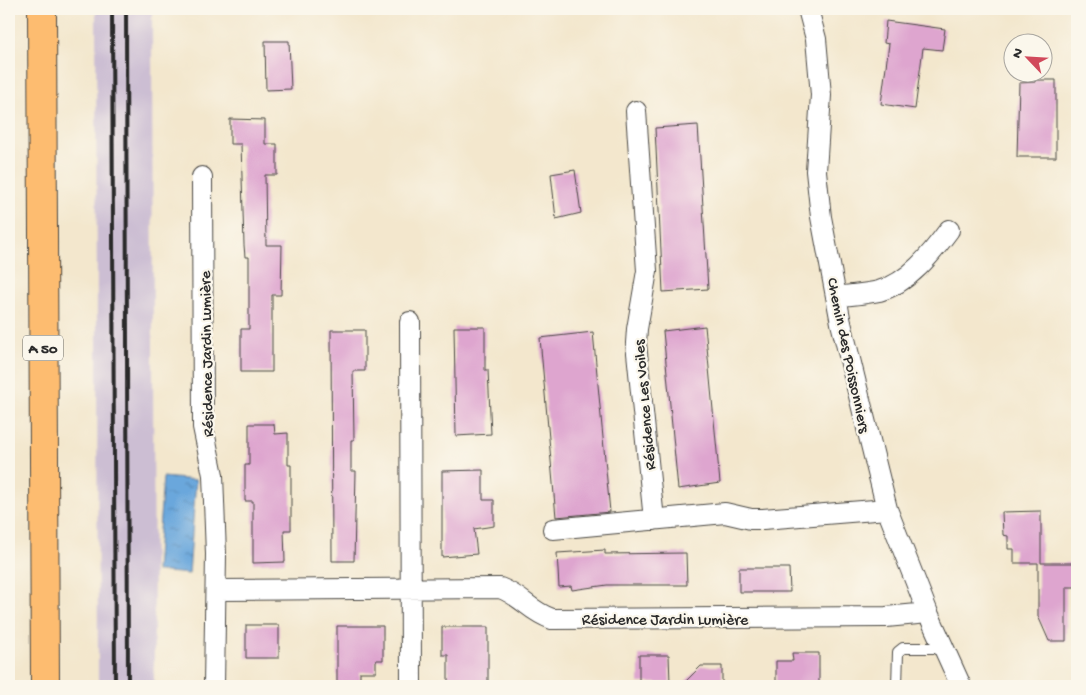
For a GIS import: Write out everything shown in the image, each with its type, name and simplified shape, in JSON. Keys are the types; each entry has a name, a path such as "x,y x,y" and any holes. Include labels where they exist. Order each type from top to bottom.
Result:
{"highway":[{"name":"A 50","path":"42,9 45,686"}],"street":[{"name":"Chemin des Poissonniers","path":"808,9 816,39 821,95 816,171 821,217 863,422 887,510 928,613 961,686"},
{"name":"Résidence Les Voiles","path":"636,111 647,271 636,329 636,343 654,520"},
{"name":"Résidence Jardin Lumière","path":"202,177 204,427 213,475 216,590 214,686"},
{"path":"836,297 881,290 899,281 930,256 949,230"},
{"path":"410,322 411,686"},
{"path":"553,529 725,513 750,519 763,519 887,510"},
{"name":"Résidence Jardin Lumière","path":"216,590 500,588 514,593 537,614 552,619 886,617 928,613"}],"lane":[{"path":"897,686 898,652 903,648 944,648"}],"shaded area":[{"path":"96,9 152,9 154,686 98,686"}],"water":[{"path":"163,477 196,480 189,574 156,571"}],"building":[{"path":"886,21 945,29 942,50 923,48 915,109 881,104 889,44 884,43"},
{"path":"265,41 289,41 291,89 266,90"},
{"path":"1056,80 1056,157 1017,157 1019,83 1054,82"},
{"path":"230,119 265,120 265,144 277,144 277,175 265,175 266,245 282,245 281,295 272,295 272,372 241,372 241,329 249,329 249,257 245,257 244,245 241,144 230,144"},
{"path":"698,125 708,289 663,292 655,128"},
{"path":"575,170 581,213 556,219 551,174"},
{"path":"705,326 720,483 678,489 663,331"},
{"path":"454,327 485,327 485,370 488,370 491,434 456,436"},
{"path":"331,330 365,330 365,371 353,371 354,440 351,440 351,471 356,471 354,561 332,561"},
{"path":"593,332 610,512 556,517 540,338"},
{"path":"249,424 274,424 275,434 288,433 288,465 291,465 291,530 284,530 285,562 253,563 253,501 245,501 245,465 249,465"},
{"path":"483,470 483,500 494,500 494,526 474,529 477,554 442,557 442,471"},
{"path":"1041,511 1041,563 1076,563 1076,587 1066,587 1066,641 1049,641 1038,616 1038,563 1014,563 1014,549 1008,549 1008,536 1003,535 1002,512"},
{"path":"605,550 605,554 686,553 687,585 607,585 572,590 571,586 559,587 557,553"},
{"path":"739,568 789,568 790,592 739,592"},
{"path":"246,625 279,625 279,658 246,658"},
{"path":"337,626 383,626 383,660 376,660 376,672 360,672 360,686 337,686"},
{"path":"442,627 488,627 488,686 448,686 448,655 442,655"},
{"path":"792,653 819,653 819,686 776,686 776,661 793,661"},
{"path":"639,655 669,655 670,683 639,683"},
{"path":"701,666 722,666 722,686 681,686"}],"railway":[{"path":"112,9 115,686"},
{"path":"126,9 128,686"}]}
